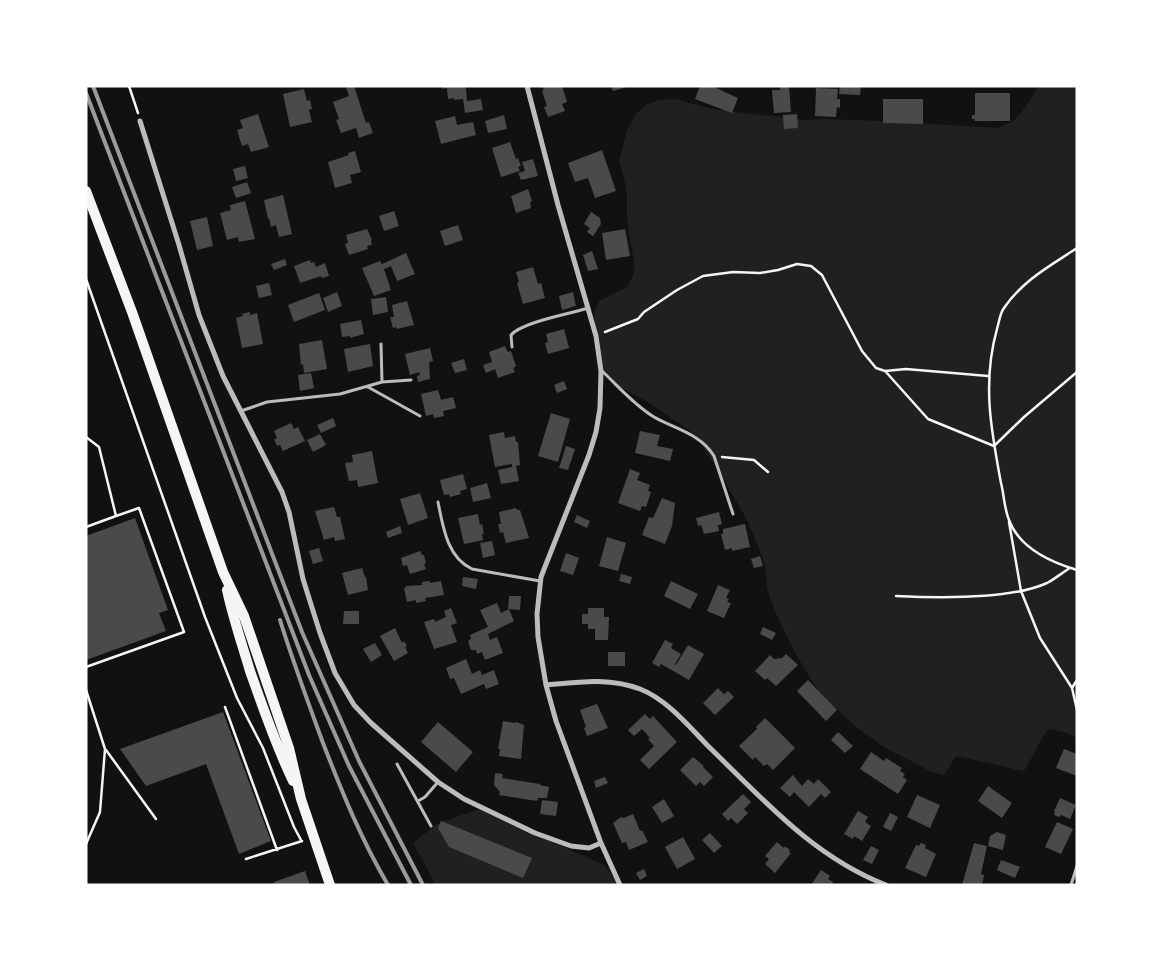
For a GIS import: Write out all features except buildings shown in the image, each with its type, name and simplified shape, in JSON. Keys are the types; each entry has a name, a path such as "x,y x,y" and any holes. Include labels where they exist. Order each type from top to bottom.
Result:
{"main road":[{"path":"86,190 132,312 223,572 244,616 279,716 301,799 330,885"}],"street":[{"path":"527,86 558,205 596,336 601,370 600,408 594,440 540,581 537,614 538,637 546,685 556,721 601,843 620,885"},
{"path":"140,122 199,315 224,376 240,411 271,468 289,512 303,579 335,673 354,706 438,782 478,807 556,841 583,849 601,843"},
{"path":"546,685 602,681 617,682 643,690 677,715 796,831 842,864 886,885"}],"lane":[{"path":"512,348 511,335 514,332 531,324 588,308"},
{"path":"381,344 382,382"},
{"path":"601,370 640,407 654,417 703,442 714,456 733,514"},
{"path":"240,411 267,402 340,394 382,382 411,380"},
{"path":"367,386 420,416"},
{"path":"438,502 448,543 465,566 472,569 540,581"},
{"path":"397,764 431,826"},
{"path":"418,801 429,794 438,782"},
{"path":"1071,885 1077,866"}],"path":[{"path":"129,86 140,122"},
{"path":"1077,248 1024,283 1003,309 993,342 988,376 988,405 994,446 1021,591 1040,638 1072,688 1077,710"},
{"path":"596,336 638,319 644,312 702,276 733,272 760,273 797,264 811,266 822,275 862,351 876,368 885,371 906,369 988,376"},
{"path":"86,279 205,617 237,698 263,748 294,828 302,841 246,859"},
{"path":"885,371 928,420 994,446"},
{"path":"994,446 1024,417 1077,372"},
{"path":"86,438 99,447 116,516"},
{"path":"714,456 754,460 768,472"},
{"path":"86,527 139,508 184,632 86,667"},
{"path":"1009,520 1020,537 1032,550 1077,570"},
{"path":"896,596 928,598 979,596 1021,591 1048,582 1070,568"},
{"path":"1072,688 1077,680"},
{"path":"86,690 105,748 156,819"},
{"path":"225,707 277,850"},
{"path":"86,844 100,812 105,748"}],"shaded area":[{"path":"1039,86 1077,86 1077,738 1064,732 1049,729 1024,771 956,756 944,775 932,772 884,747 855,726 817,689 795,653 775,611 767,589 765,565 758,546 748,522 727,485 696,435 649,403 618,386 605,375 600,362 594,313 599,301 627,287 633,276 635,266 629,235 627,195 619,161 627,130 636,114 646,105 659,100 676,99 711,109 806,120 884,121 998,128 1013,121 1022,112"},
{"path":"479,809 604,865 619,885 436,885 413,843 437,824"}],"railway":[{"path":"93,86 302,632 359,761 423,885"},
{"path":"86,93 309,675 349,766 411,885"},
{"path":"280,620 306,697 337,779 361,833 388,885"}]}
